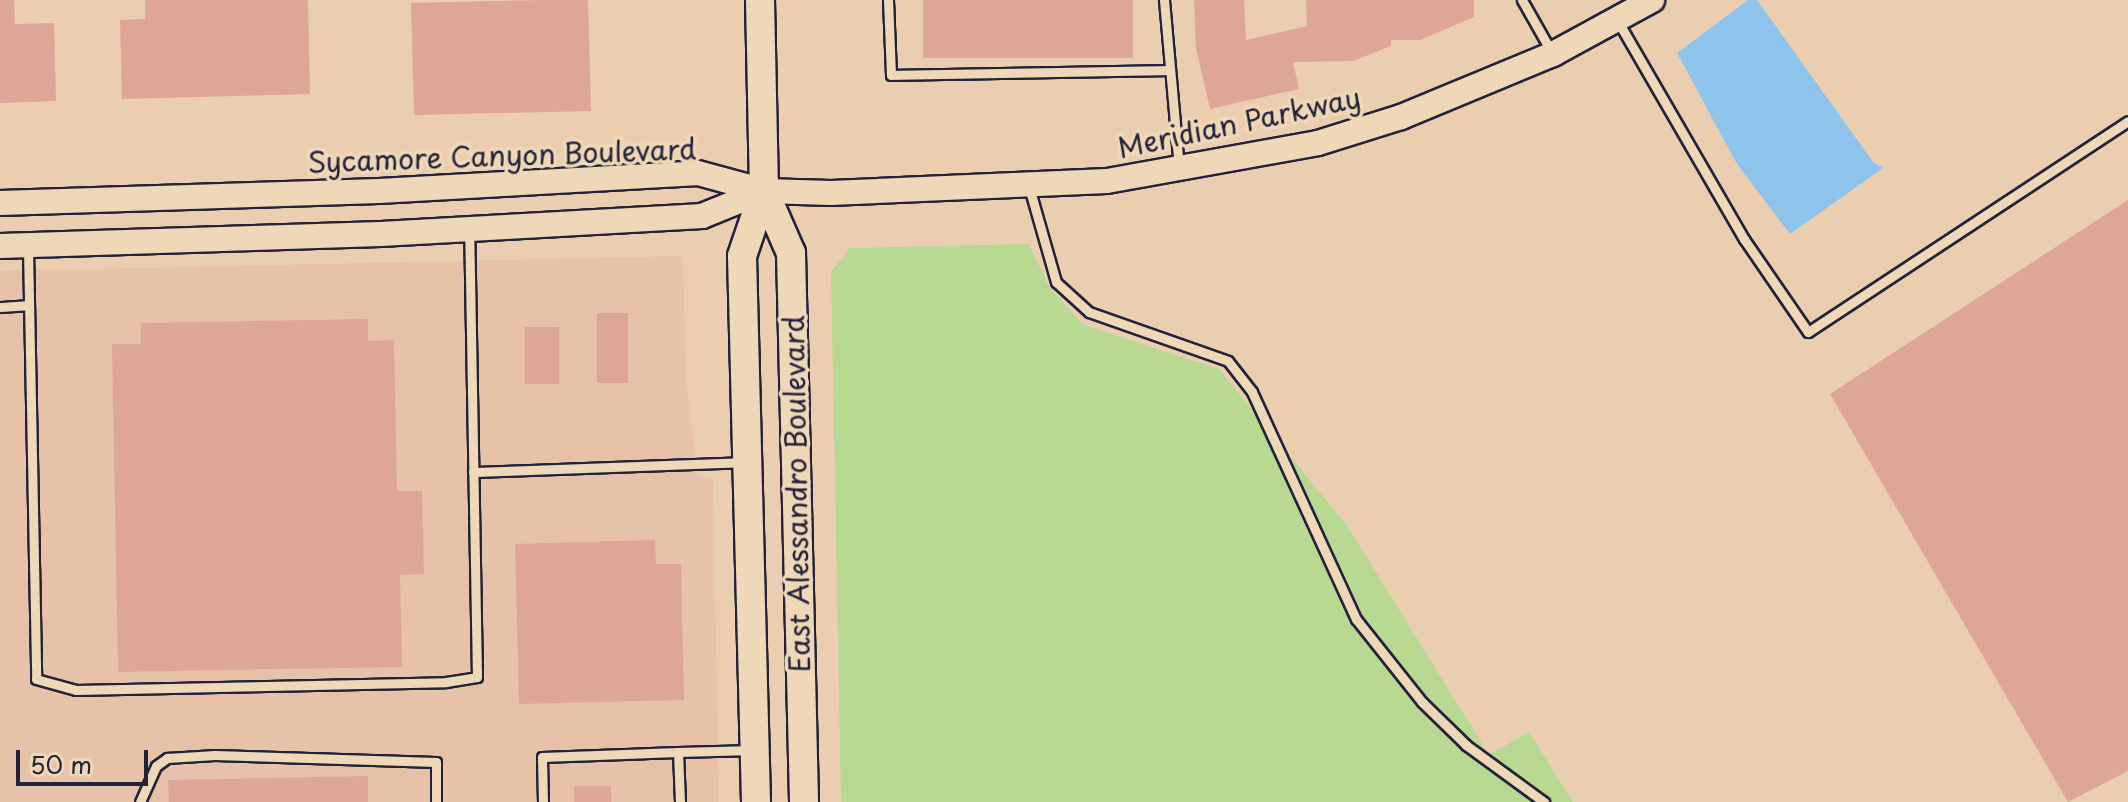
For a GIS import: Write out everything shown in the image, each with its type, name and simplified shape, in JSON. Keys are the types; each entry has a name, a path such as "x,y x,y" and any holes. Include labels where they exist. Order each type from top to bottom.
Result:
{"main road":[{"name":"East Alessandro Boulevard","path":"756,802 742,256 764,191 760,0"},
{"name":"Meridian Parkway","path":"764,191 1029,184 1180,172 1318,143 1387,121 1553,54 1652,0"},
{"name":"Sycamore Canyon Boulevard","path":"0,203 379,191 698,173 764,191"},
{"name":"East Alessandro Boulevard","path":"764,191 791,253 804,802"},
{"path":"0,246 469,229 702,216 764,191"}],"lane":[{"path":"888,0 891,75 1168,70"},
{"path":"1164,0 1168,70 1180,172"},
{"path":"1522,0 1553,54"},
{"path":"1617,20 1744,239 1808,332 2128,121"},
{"path":"1029,184 1056,282 1089,312 1228,361 1252,392 1356,619 1422,702 1466,745 1544,802"},
{"path":"28,245 36,679 76,690 477,677 469,229"},
{"path":"0,307 29,305"},
{"path":"473,472 747,461"},
{"path":"543,802 542,757 755,750"},
{"path":"678,752 680,802"},
{"path":"140,802 156,766 167,758 215,755 436,762 436,802"}],"shaded area":[{"path":"683,256 686,378 697,475 713,478 719,802 0,802 0,271"}],"green space":[{"path":"1029,244 1049,287 1084,325 1219,369 1348,527 1489,755 1529,732 1573,802 841,802 831,272 850,248"}],"water":[{"path":"1748,0 1757,0 1873,162 1883,168 1790,234 1737,164 1677,53"}],"building":[{"path":"0,0 14,0 15,24 54,23 56,101 0,103"},
{"path":"145,0 308,0 310,94 122,99 120,20 145,19"},
{"path":"588,0 591,111 414,115 411,3"},
{"path":"923,0 1133,0 1133,58 923,58"},
{"path":"1194,0 1244,0 1246,40 1307,26 1306,0 1474,0 1474,17 1420,40 1391,40 1391,46 1353,61 1293,62 1299,89 1210,109 1196,48"},
{"path":"2128,200 2128,771 2068,802 1830,394"},
{"path":"597,313 628,313 628,383 597,383"},
{"path":"368,319 368,341 394,340 397,491 422,491 424,574 400,575 402,667 118,672 112,344 141,344 141,323"},
{"path":"525,327 559,327 559,384 525,384"},
{"path":"655,540 656,564 681,564 684,700 519,704 515,544"},
{"path":"368,776 368,802 169,802 168,780"},
{"path":"574,786 611,786 611,802 574,802"}]}
